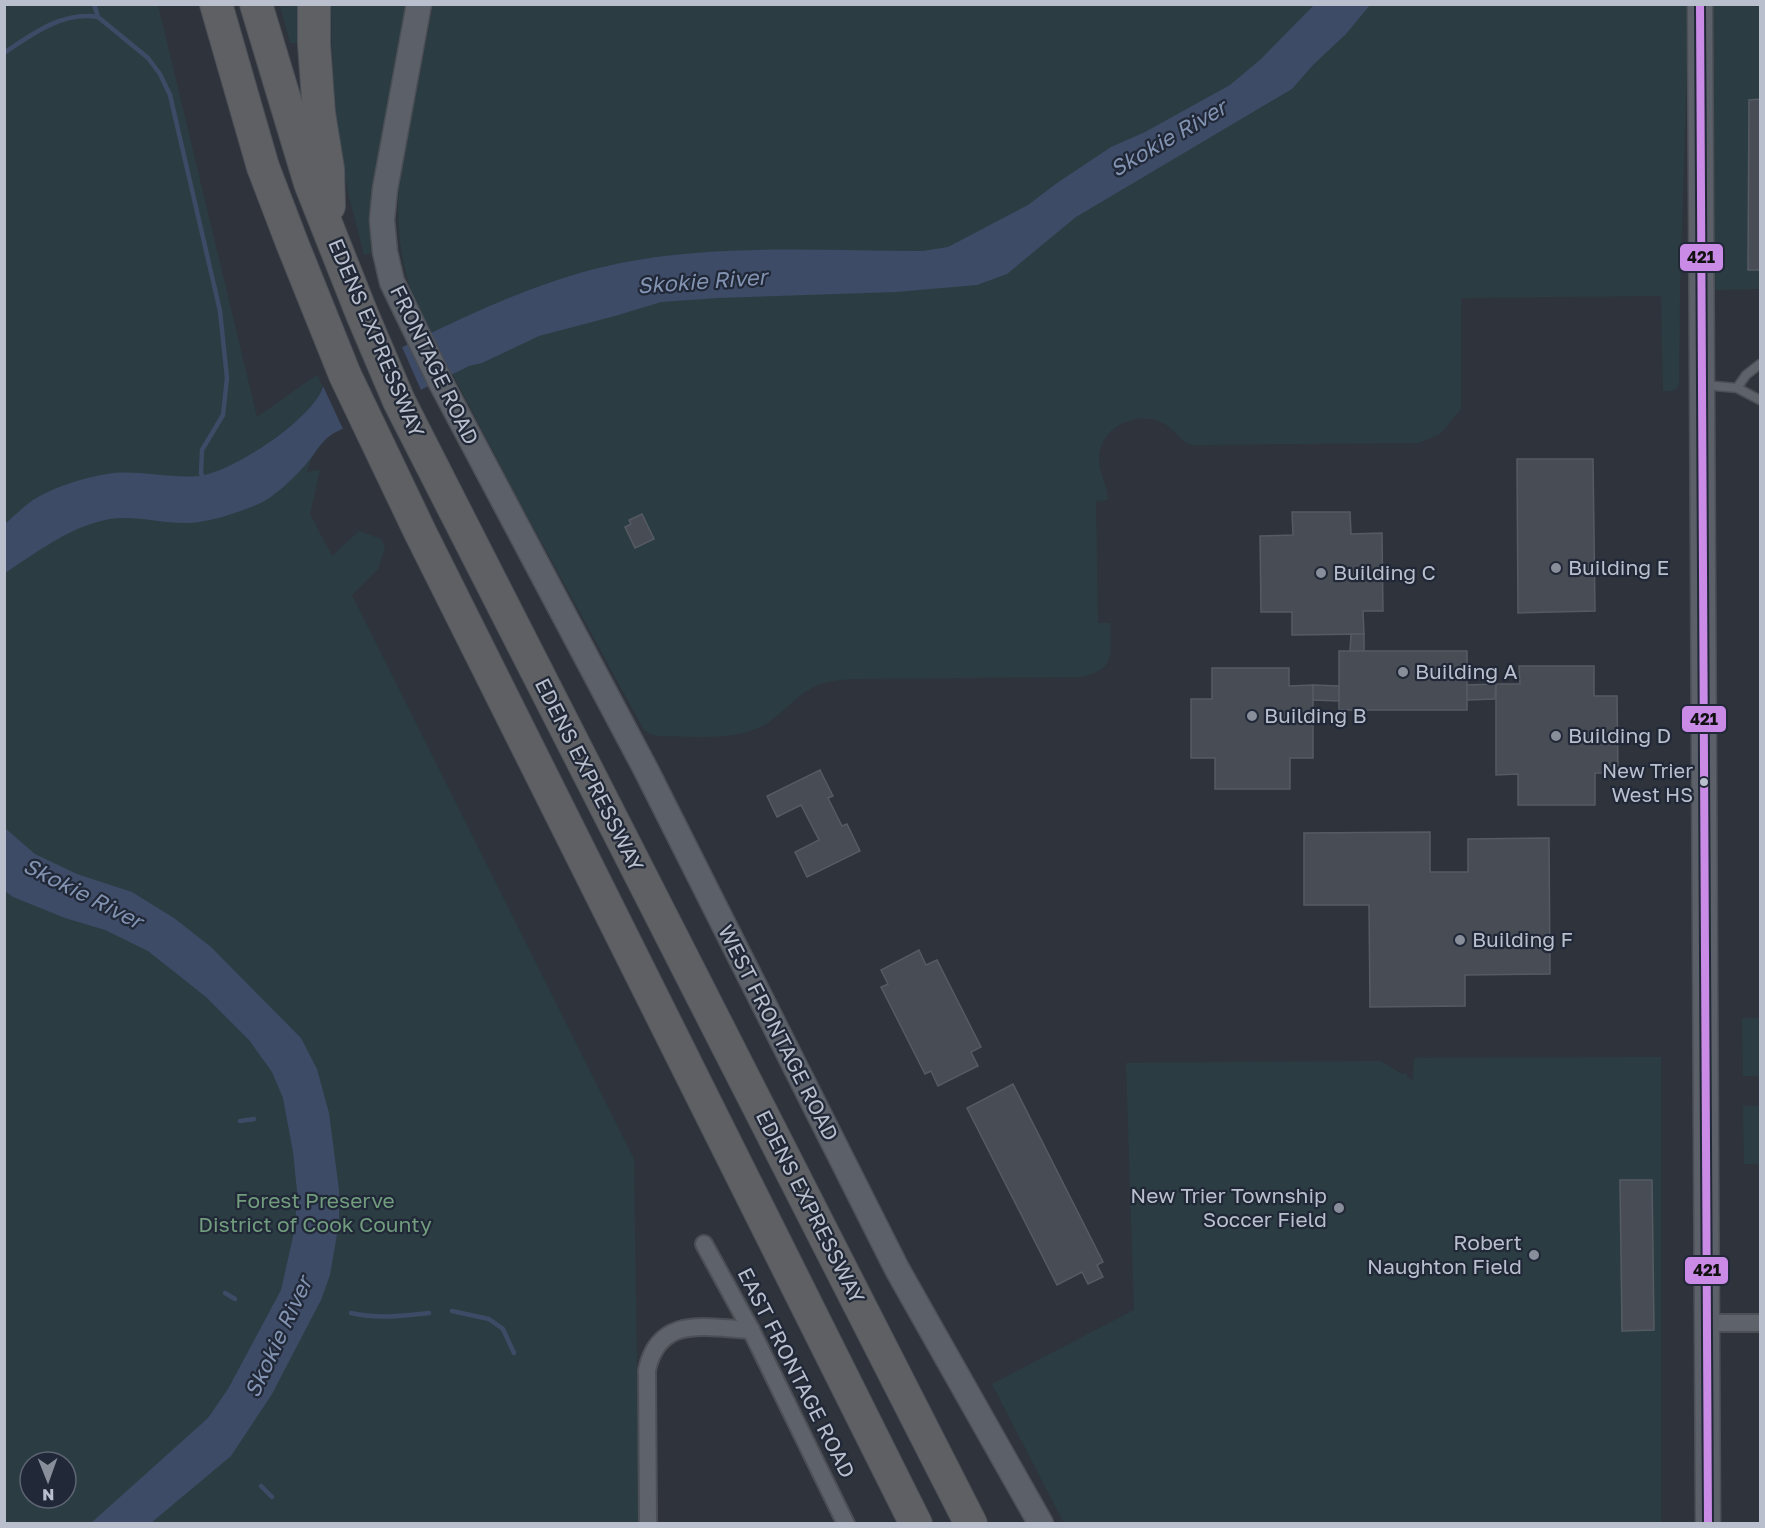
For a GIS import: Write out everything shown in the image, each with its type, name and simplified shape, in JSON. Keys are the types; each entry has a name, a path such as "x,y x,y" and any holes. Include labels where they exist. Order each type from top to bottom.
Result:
{"highway":[{"path":"193,4 233,134 263,167"},
{"name":"EDENS EXPRESSWAY","path":"216,4 263,167 345,375 420,532 916,1524"},
{"name":"EDENS EXPRESSWAY","path":"256,4 310,183 399,401 971,1524"},
{"path":"314,4 317,90 328,169 330,231"}],"street":[{"name":"FRONTAGE ROAD","path":"419,4 385,189 382,220 386,252 392,282 418,339 523,539"},
{"path":"1700,4 1708,1524"},
{"name":"WEST FRONTAGE ROAD","path":"523,539 645,768 897,1269 1041,1524"},
{"name":"EAST FRONTAGE ROAD","path":"704,1244 751,1330 846,1524"},
{"path":"1707,1323 1761,1323"},
{"path":"648,1524 647,1370 656,1345 677,1329 688,1327 751,1330"}],"lane":[{"path":"1737,388 1746,375 1761,364"},
{"path":"1702,385 1737,388 1761,400"}],"green space":[{"name":"Forest Preserve District of Cook County","path":"5,5 158,5 257,417 317,375 323,387 308,411 271,441 305,465 313,454 307,472 320,470 310,514 332,556 359,531 381,539 385,547 378,569 352,595 634,1159 639,1523 5,1524"},
{"path":"280,5 302,5 301,43 290,43"},
{"path":"331,5 408,5 372,195 369,220 371,253 364,255 348,192 340,146 333,75"},
{"path":"433,5 1689,5 1679,383 1673,391 1663,390 1661,296 1461,298 1461,409 1440,434 1419,443 1192,445 1163,423 1141,419 1130,420 1112,430 1105,438 1099,460 1108,500 1096,501 1098,623 1110,623 1111,644 1108,660 1099,671 1079,677 838,680 810,689 766,724 746,732 709,737 650,734 644,730 518,499 415,302 410,287 400,243 399,183"},
{"path":"1712,5 1760,5 1760,289 1714,290"},
{"path":"1742,1018 1760,1018 1760,1076 1743,1076"},
{"path":"1661,1057 1661,1523 1064,1523 992,1384 1134,1310 1126,1063 1381,1061 1402,1074 1407,1074 1407,1077 1413,1081 1414,1058"},
{"path":"1743,1106 1760,1106 1760,1164 1744,1164"}],"water":[{"name":"Skokie River","path":"1314,5 1370,5 1346,34 1313,65 1292,89 1076,217 1007,274 977,285 896,292 661,302 539,336 482,363 469,366 334,433 322,443 290,481 261,503 221,517 196,522 178,523 126,518 105,520 65,535 5,573 5,524 41,495 68,484 107,474 129,473 188,477 213,473 250,455 288,428 316,400 323,387 449,324 547,284 622,263 707,252 750,250 923,251 948,247 1028,205 1111,147 1145,132 1230,85 1261,59"},
{"name":"Skokie River","path":"5,828 35,854 77,874 132,892 174,918 211,947 301,1038 317,1069 329,1113 339,1190 339,1223 330,1275 321,1300 272,1394 231,1456 151,1523 91,1523 208,1418 228,1389 281,1290 295,1228 297,1191 293,1152 283,1098 272,1072 249,1040 206,997 148,951 105,930 65,918 13,897 5,891"}],"pier":[{"path":"402,347 421,390 343,429 323,386"}],"building":[{"path":"1760,99 1760,270 1748,270 1749,100"},
{"name":"Building E","path":"1517,459 1593,459 1595,611 1518,613"},
{"name":"Building C","path":"1292,512 1350,512 1351,534 1382,533 1383,611 1363,611 1364,634 1292,635 1292,612 1261,612 1260,536 1293,535"},
{"path":"642,514 654,539 635,548 625,527 631,524 629,520"},
{"path":"1351,634 1364,634 1364,652 1350,652"},
{"name":"Building A","path":"1339,651 1467,651 1467,710 1339,710"},
{"name":"Building D","path":"1519,666 1594,666 1594,696 1617,696 1618,773 1595,773 1595,805 1518,805 1518,774 1496,775 1496,684 1520,684"},
{"name":"Building B","path":"1212,668 1289,668 1289,686 1313,685 1313,758 1290,758 1290,789 1215,789 1215,758 1191,758 1191,699 1212,699"},
{"path":"1496,684 1495,699 1467,700 1467,685"},
{"path":"1313,685 1339,686 1339,701 1313,700"},
{"path":"820,770 833,796 828,798 842,826 847,824 860,851 807,877 795,852 819,840 801,805 777,817 767,796"},
{"name":"Building F","path":"1430,832 1430,872 1468,872 1468,839 1549,838 1550,974 1465,975 1465,1006 1370,1007 1369,905 1304,905 1304,833"},
{"path":"919,950 926,965 937,960 981,1047 971,1052 978,1066 938,1086 931,1071 925,1074 881,987 888,984 881,970"},
{"path":"1013,1084 1103,1262 1097,1265 1103,1277 1088,1284 1082,1272 1057,1285 967,1108"},
{"path":"1620,1180 1652,1180 1654,1330 1622,1331"}],"waterway":[{"path":"94,4 98,17 148,58 160,74 170,95 220,311 227,378 223,415 202,450 201,473 204,480"},
{"path":"4,53 37,32 60,21 72,17 98,17"},
{"path":"240,1121 254,1119"},
{"path":"225,1293 235,1299"},
{"path":"452,1311 489,1319 503,1329 514,1353"},
{"path":"351,1313 380,1316 429,1313"},
{"path":"261,1486 272,1497"}],"transit line":[{"name":"421","path":"1700,4 1708,1524"}],"place":[{"name":"Building E","path":"1556,568"},
{"name":"Building C","path":"1321,573"},
{"name":"Building A","path":"1403,672"},
{"name":"Building B","path":"1252,716"},
{"name":"Building D","path":"1556,736"},
{"name":"New Trier West HS","path":"1704,782"},
{"name":"Building F","path":"1460,940"},
{"name":"New Trier Township Soccer Field","path":"1339,1208"},
{"name":"Robert Naughton Field","path":"1534,1255"}]}
